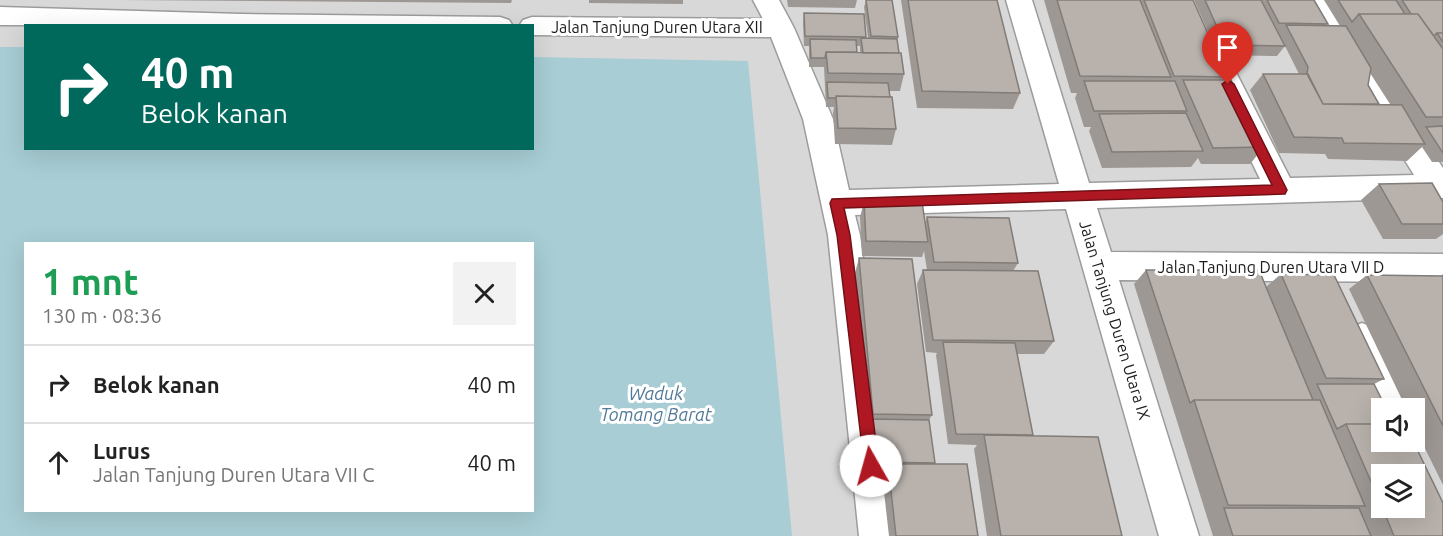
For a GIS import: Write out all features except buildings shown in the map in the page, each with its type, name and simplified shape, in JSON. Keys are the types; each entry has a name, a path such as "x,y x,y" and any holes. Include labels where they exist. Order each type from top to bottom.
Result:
{"street":[{"name":"Jalan Tanjung Duren Utara IX","path":"1019,0 1179,536"},
{"path":"1186,0 1281,190"},
{"path":"1318,0 1441,186"},
{"path":"774,14 818,119 844,235 879,536"},
{"name":"Jalan Tanjung Duren Utara XII","path":"534,26 774,14"},
{"path":"0,16 327,24"},
{"path":"836,203 1441,186"},
{"name":"Jalan Tanjung Duren Utara VII D","path":"1098,266 1443,268"},
{"path":"1328,267 1390,398"}],"shaded area":[{"path":"0,0 1443,0 1443,536 0,536"}],"water":[{"name":"Waduk Tomang Barat","path":"0,47 24,47 24,150 534,150 534,57 748,61 792,536 0,536"}],"route":[{"path":"871,466 844,235 836,203 1281,190 1228,84"}]}
